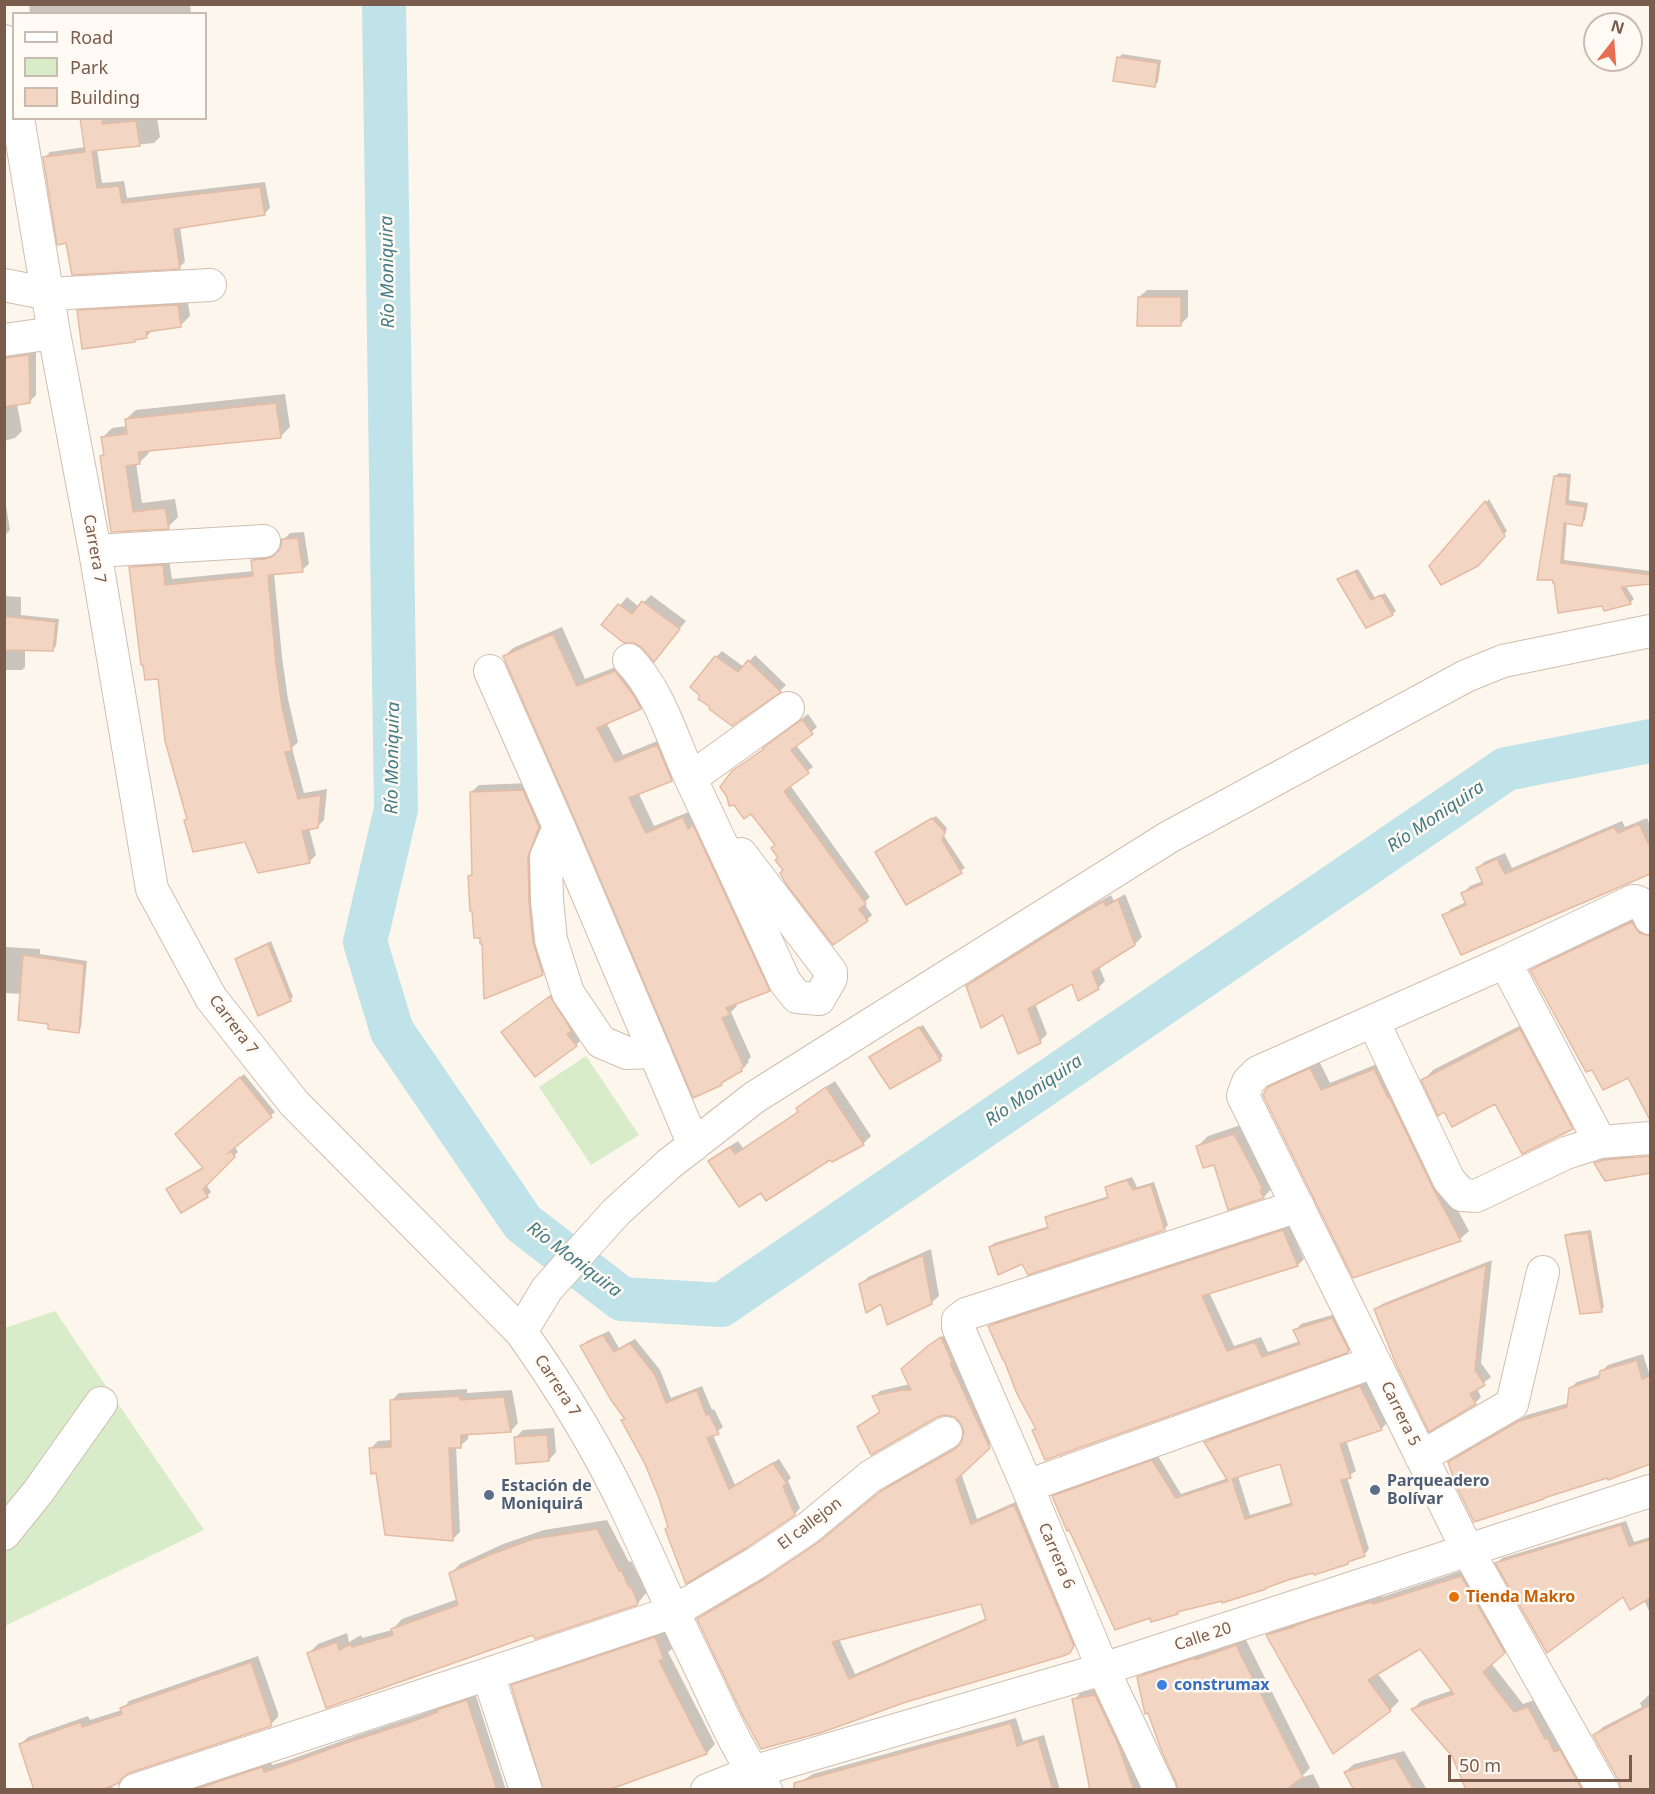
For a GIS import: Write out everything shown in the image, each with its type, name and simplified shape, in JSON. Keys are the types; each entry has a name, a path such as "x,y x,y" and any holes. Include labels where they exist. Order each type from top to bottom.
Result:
{"street":[{"path":"4,41 12,83"},
{"name":"Carrera 7","path":"18,120 152,889 211,998 294,1102 520,1332 545,1365 587,1433 627,1510 673,1612 759,1781"},
{"path":"4,285 49,294 210,285"},
{"path":"4,340 54,333"},
{"path":"94,551 264,541"},
{"path":"520,1332 547,1289 615,1212 669,1164 755,1097 1169,837 1466,676 1503,661 1650,632"},
{"path":"629,660 639,670 653,692 785,982 797,997 819,999"},
{"path":"490,671 694,1145"},
{"path":"691,778 788,708"},
{"path":"706,808 831,972 831,978 819,999"},
{"path":"559,827 546,856 547,900 551,940 568,993 601,1042 627,1053 655,1052"},
{"path":"1650,918 1642,904 1633,901 1373,1021 1449,1180 1462,1195 1476,1197 1566,1153 1600,1142 1650,1138"},
{"path":"1505,962 1600,1142"},
{"path":"819,999 843,1041"},
{"name":"Carrera 5","path":"1373,1021 1258,1072 1248,1082 1243,1096 1468,1551 1603,1790"},
{"name":"Carrera 6","path":"1160,1790 1103,1669 958,1327 958,1320 966,1314 1298,1206"},
{"path":"1421,1457 1512,1404 1543,1272"},
{"path":"1027,1486 1374,1362"},
{"path":"4,1534 38,1492 102,1403"},
{"name":"El callejon","path":"135,1790 673,1612 756,1563 808,1528 871,1476 946,1433"},
{"name":"Calle 20","path":"707,1790 759,1781 1650,1491"},
{"path":"488,1674 526,1790"}],"green space":[{"path":"586,1056 639,1135 591,1165 539,1087"},
{"path":"55,1311 204,1530 5,1626 5,1328"}],"building":[{"path":"1117,57 1158,63 1155,87 1113,81"},
{"path":"80,120 103,120 102,124 136,121 140,146 92,151 97,188 119,186 122,203 260,187 265,215 174,229 180,269 72,275 66,243 57,245 43,157 85,152"},
{"path":"1138,297 1181,297 1181,326 1137,326"},
{"path":"178,305 181,327 146,332 147,338 135,340 135,342 82,349 77,310"},
{"path":"29,355 30,403 4,407 4,358"},
{"path":"276,403 281,438 138,452 140,464 126,466 133,512 165,508 169,529 111,532 100,456 104,455 101,437 127,434 125,419"},
{"path":"1554,476 1568,477 1566,504 1585,507 1582,526 1564,523 1561,563 1650,575 1650,584 1621,587 1631,604 1604,611 1602,606 1558,613 1554,582 1537,580"},
{"path":"1485,501 1505,536 1478,566 1441,585 1429,566"},
{"path":"298,538 303,572 268,575 276,664 292,751 285,752 298,799 321,795 318,828 302,831 310,863 258,873 245,842 193,852 184,820 187,819 165,741 158,679 145,680 143,665 141,665 129,567 163,565 165,585 253,576 251,560 273,556 280,549 282,539"},
{"path":"1355,572 1371,600 1381,595 1393,615 1366,628 1337,579"},
{"path":"642,601 680,629 654,662 642,648 634,643 624,643 601,625 618,604 632,614"},
{"path":"4,616 56,622 53,651 4,650"},
{"path":"553,634 577,686 615,671 634,696 641,709 597,728 615,762 657,745 672,781 629,798 646,833 683,817 688,829 693,825 770,991 726,1008 730,1015 722,1018 744,1067 741,1068 742,1071 721,1083 722,1085 693,1098 503,656"},
{"path":"715,656 738,672 748,660 781,692 732,726 698,699 700,696 690,687"},
{"path":"802,719 813,734 791,750 809,773 784,791 866,904 859,909 868,921 833,945 786,884 780,873 783,870 775,860 778,858 771,848 775,845 751,814 744,819 734,805 729,806 727,797 720,787 732,771"},
{"path":"523,790 539,827 528,857 529,901 533,942 543,975 484,999 482,944 480,944 480,938 474,938 472,911 470,911 468,876 472,875 470,792"},
{"path":"932,818 945,832 942,840 962,873 906,905 875,852"},
{"path":"1639,824 1650,847 1650,874 1461,955 1442,915 1466,905 1461,893 1483,884 1476,868 1497,859 1505,874 1614,827 1618,833"},
{"path":"1118,899 1135,945 1092,972 1099,989 1078,1001 1072,984 1028,1009 1041,1043 1018,1054 1003,1015 981,1028 966,986 1104,901 1106,906"},
{"path":"1632,922 1639,933 1650,936 1650,1120 1628,1078 1603,1090 1592,1070 1586,1072 1530,970"},
{"path":"268,944 291,1001 258,1016 235,959"},
{"path":"23,955 84,964 79,1033 48,1029 48,1024 18,1020"},
{"path":"550,996 572,1031 567,1034 577,1046 535,1077 501,1032"},
{"path":"919,1027 941,1060 890,1089 869,1057"},
{"path":"1520,1029 1573,1129 1522,1154 1495,1104 1452,1127 1444,1112 1438,1116 1421,1080"},
{"path":"1310,1068 1321,1090 1374,1069 1461,1241 1353,1278 1263,1095 1268,1087"},
{"path":"240,1077 272,1117 227,1154 231,1151 235,1157 203,1189 208,1197 181,1213 166,1189 203,1168 175,1134"},
{"path":"826,1087 864,1145 832,1162 830,1160 766,1201 761,1193 739,1207 708,1161 730,1147 735,1154 798,1112 796,1108"},
{"path":"1234,1134 1263,1189 1260,1190 1264,1198 1228,1210 1214,1165 1203,1168 1196,1146"},
{"path":"1650,1156 1650,1173 1605,1181 1594,1163 1604,1160"},
{"path":"1127,1180 1133,1190 1151,1185 1165,1230 1028,1275 1022,1264 998,1275 989,1247 1048,1228 1045,1217 1108,1198 1105,1187"},
{"path":"1283,1230 1298,1266 1202,1296 1227,1351 1255,1342 1262,1357 1300,1344 1293,1330 1332,1318 1349,1350 1347,1353 1045,1460 1032,1430 1036,1429 1017,1394 988,1326"},
{"path":"1588,1233 1602,1312 1580,1314 1565,1235"},
{"path":"923,1255 932,1304 887,1325 881,1304 866,1313 859,1284"},
{"path":"1486,1265 1475,1370 1485,1385 1470,1394 1476,1404 1429,1432 1396,1364 1374,1309"},
{"path":"603,1335 614,1352 630,1343 655,1375 666,1403 697,1390 706,1415 709,1414 719,1434 707,1438 729,1489 773,1463 787,1484 783,1486 795,1515 686,1584 665,1529 668,1527 659,1498 645,1464 621,1420 625,1419 611,1400 580,1346"},
{"path":"941,1337 952,1362 950,1363 990,1448 956,1480 971,1524 1014,1505 1074,1646 1070,1653 1063,1656 906,1702 823,1732 761,1749 697,1619 766,1578 819,1542 881,1491 955,1449 961,1443 964,1432 961,1424 955,1417 945,1415 937,1417 871,1455 857,1427 880,1412 872,1396 911,1390 901,1369","holes":["981,1604 986,1620 849,1679 832,1642"]},
{"path":"1637,1360 1642,1379 1650,1376 1650,1464 1608,1480 1607,1478 1474,1522 1455,1483 1448,1462 1519,1421 1567,1407 1569,1388 1599,1378 1600,1371"},
{"path":"1360,1386 1382,1430 1340,1444 1351,1478 1341,1480 1365,1556 1348,1562 1348,1564 1314,1575 1313,1573 1288,1580 1222,1603 1222,1601 1177,1612 1178,1614 1151,1622 1150,1618 1115,1630 1052,1496 1152,1460 1176,1498 1228,1481 1204,1442","holes":["1280,1464 1292,1505 1245,1519 1232,1479"]},
{"path":"460,1396 460,1400 504,1397 511,1432 461,1435 461,1448 449,1448 453,1541 385,1535 376,1473 371,1474 369,1448 391,1447 390,1400"},
{"path":"547,1435 549,1461 516,1464 514,1437"},
{"path":"1621,1525 1629,1546 1650,1540 1650,1598 1630,1610 1623,1597 1547,1653 1495,1563"},
{"path":"597,1529 619,1571 621,1570 629,1587 632,1588 637,1605 535,1639 533,1635 326,1708 307,1653 337,1642 339,1650 351,1644 352,1647 393,1635 391,1629 458,1605 449,1573 492,1554 533,1539"},
{"path":"1461,1576 1505,1653 1483,1672 1514,1712 1528,1707 1545,1739 1548,1738 1554,1752 1560,1750 1582,1790 1466,1790 1452,1756 1411,1709 1454,1694 1420,1649 1368,1680 1391,1711 1333,1754 1266,1635"},
{"path":"655,1637 664,1659 659,1661 707,1754 608,1790 543,1790 511,1685"},
{"path":"1236,1645 1303,1777 1286,1790 1178,1790 1148,1713 1145,1714 1137,1677"},
{"path":"251,1662 271,1726 129,1773 119,1783 101,1790 34,1790 19,1744 81,1722 82,1727 122,1714 120,1708"},
{"path":"1095,1695 1118,1744 1134,1790 1090,1790 1072,1699"},
{"path":"467,1700 497,1790 194,1790 262,1767 264,1772 277,1768 411,1722"},
{"path":"1650,1705 1650,1790 1621,1790 1619,1781 1593,1735"},
{"path":"1011,1723 1017,1746 1038,1739 1053,1790 794,1790 794,1783"},
{"path":"1395,1758 1414,1790 1354,1790 1344,1772"}],"waterway":[{"name":"Río Moniquira","path":"384,4 396,809 365,942 392,1031 523,1223 622,1299 721,1305 1506,769 1650,741"}],"place":[{"name":"Parqueadero Bolívar","path":"1375,1490"},
{"name":"Estación de Moniquirá","path":"489,1495"},
{"name":"Tienda Makro","path":"1454,1597"},
{"name":"construmax","path":"1162,1685"}]}
